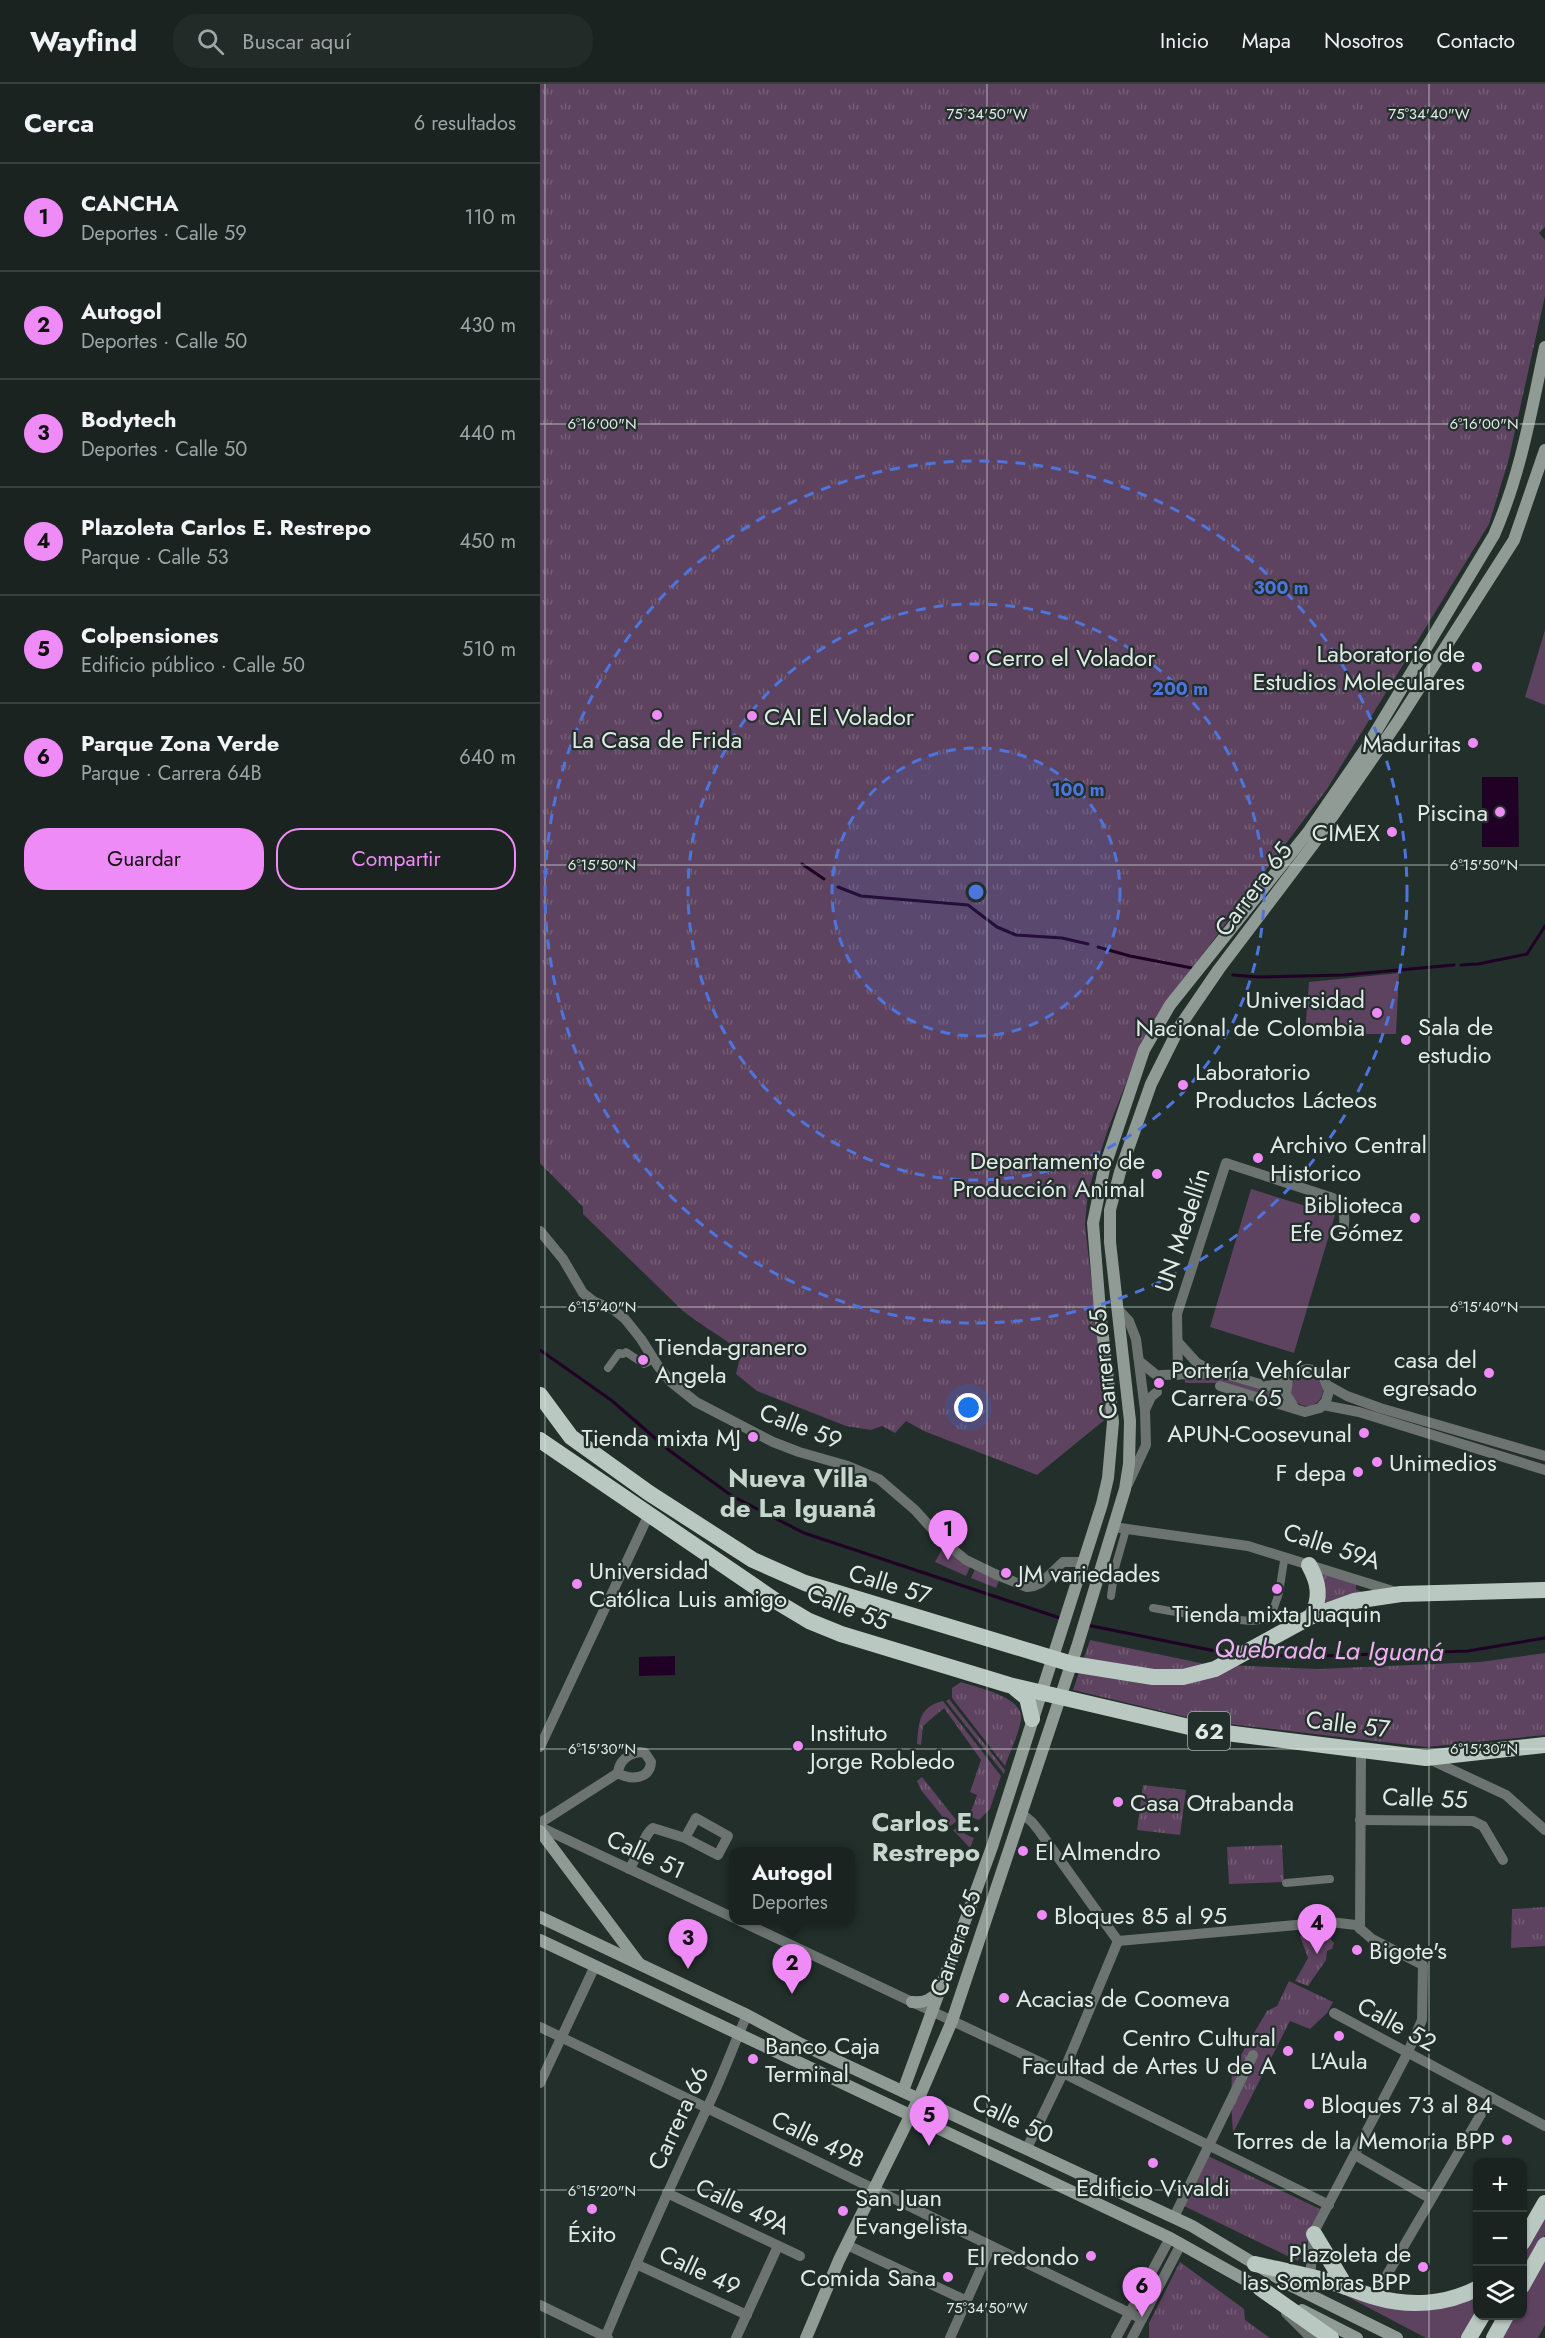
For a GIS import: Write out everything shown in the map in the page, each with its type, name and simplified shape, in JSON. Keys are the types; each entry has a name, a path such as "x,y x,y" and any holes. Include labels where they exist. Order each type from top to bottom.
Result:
{"highway":[{"name":"Calle 57","path":"540,1395 571,1437 659,1500 739,1552 781,1574 805,1583 1072,1664 1153,1677 1183,1677 1215,1669 1274,1637"},
{"path":"559,1452 571,1437"},
{"name":"Calle 55","path":"540,1440 779,1603 815,1623 841,1634 1040,1694"},
{"path":"1309,1564 1319,1591 1312,1616"},
{"name":"62","path":"1401,1594 1545,1590"},
{"name":"Calle 59A","path":"1274,1637 1312,1616 1353,1601 1401,1594"},
{"path":"1009,1685 1028,1698 1032,1719"},
{"name":"Calle 57","path":"1040,1694 1202,1730 1426,1758 1545,1745"},
{"path":"1527,2234 1545,2203"},
{"path":"1314,2234 1346,2287"},
{"path":"1527,2277 1545,2245"},
{"path":"1255,2264 1310,2277 1374,2297 1402,2302 1432,2302 1451,2299 1473,2290"},
{"path":"1260,2288 1331,2338"},
{"path":"1470,2338 1480,2320"},
{"path":"1494,2338 1504,2320"}],"main road":[{"name":"Carrera 65","path":"903,2091 992,1847 1108,1478 1113,1422 1093,1223 1107,1159 1141,1060 1170,1005 1309,831 1366,748 1494,535 1514,486 1545,346"},
{"name":"Carrera 65","path":"806,2338 847,2245 919,2098 952,2020 1072,1664 1103,1564 1119,1530 1129,1464 1130,1421 1110,1242 1112,1200 1151,1084 1168,1047 1219,969 1312,846 1391,732 1514,540 1545,450"},
{"path":"1096,1521 1106,1523 1109,1527 1103,1564"},
{"path":"540,1827 638,1964"},
{"name":"Calle 50","path":"540,1917 747,2015 801,2044 1174,2217 1204,2232 1309,2295 1397,2338"},
{"name":"Calle 50","path":"540,1940 1175,2241 1357,2338"},
{"path":"595,1966 603,1959 621,1956"},
{"path":"912,2002 924,2003 932,1999 941,1989"}],"street":[{"name":"UN Medellín","path":"1178,1342 1177,1314 1226,1164 1333,1198 1344,1212 1345,1222 1342,1235"},
{"name":"Calle 59","path":"540,1231 563,1259 583,1293 593,1301 614,1310 625,1320 680,1391 752,1432 795,1451 848,1466 879,1479 915,1510 943,1541 966,1560 979,1567 1027,1587 1041,1583 1063,1562 1082,1565"},
{"path":"1119,1310 1132,1327 1139,1360 1145,1410 1146,1445 1125,1489"},
{"path":"1178,1342 1197,1363 1214,1373"},
{"path":"1178,1342 1179,1374"},
{"path":"608,1368 619,1353 626,1352 644,1364 654,1359"},
{"path":"1139,1360 1158,1374 1214,1373 1262,1386 1288,1380 1301,1370 1313,1370 1323,1376 1329,1386 1347,1396 1380,1408 1545,1456"},
{"path":"1288,1380 1286,1394 1294,1407"},
{"path":"1220,1386 1275,1404 1310,1412 1323,1405 1328,1396 1329,1386"},
{"path":"1145,1410 1151,1397 1157,1392"},
{"path":"1323,1405 1350,1410 1545,1470"},
{"path":"540,1747 649,1514"},
{"path":"1112,1596 1119,1530"},
{"name":"Calle 59A","path":"1119,1530 1238,1543 1401,1594"},
{"path":"1153,1608 1205,1617 1251,1621 1270,1619 1279,1593 1284,1561"},
{"path":"1360,1929 1355,1876 1360,1820 1361,1751"},
{"path":"1426,1758 1506,1795 1545,1830"},
{"path":"540,1827 618,1773"},
{"path":"1021,1813 1040,1832 1118,1941"},
{"name":"Calle 55","path":"1360,1820 1473,1821 1483,1826 1503,1860"},
{"name":"Calle 51","path":"540,1827 729,1916"},
{"path":"629,1869 649,1831 653,1828 685,1838"},
{"path":"1286,1883 1330,1879"},
{"path":"1118,1941 1330,1922 1356,1926 1378,1943 1423,1965 1422,2020 1407,2054 1314,2234 1309,2295"},
{"path":"749,1925 1063,2073 1329,2205"},
{"path":"1028,2148 1063,2073 1118,1941"},
{"path":"540,2083 595,1966"},
{"name":"Calle 52","path":"1334,2013 1439,2071 1456,2084 1545,2129"},
{"name":"Carrera 66","path":"606,2338 636,2264 747,2015"},
{"name":"Calle 49B","path":"540,2027 1142,2319"},
{"path":"1174,2217 1253,2055"},
{"path":"1374,2297 1489,2100"},
{"path":"1355,2155 1431,2199"},
{"name":"Calle 49A","path":"667,2193 800,2256"},
{"path":"1116,2338 1129,2313 1175,2241"},
{"path":"1132,2338 1175,2241"},
{"path":"847,2245 967,2301"},
{"path":"736,2338 778,2246"},
{"path":"950,2338 991,2246"},
{"name":"Calle 49","path":"636,2264 747,2315"},
{"name":"Calle 50","path":"1260,2288 1311,2338"},
{"path":"540,2304 606,2338"}],"green space":[{"name":"Cerro el Volador","path":"540,84 1545,84 1545,227 1539,233 1545,240 1545,296 1508,462 1489,524 1327,789 1187,975 1133,1065 1107,1132 1088,1191 1085,1225 1107,1418 1037,1475 924,1431 906,1421 895,1433 882,1426 871,1430 846,1426 757,1391 736,1374 741,1353 682,1310 583,1214 583,1207 540,1163"},
{"path":"1545,630 1545,705 1525,697"},
{"path":"1399,973 1396,1034 1305,1034 1309,982"},
{"path":"1251,1189 1335,1215 1294,1353 1210,1327"},
{"path":"1307,1374 1318,1379 1323,1390 1318,1401 1307,1406 1296,1401 1291,1390 1296,1379"},
{"path":"1223,1375 1277,1388 1280,1401 1221,1383 1185,1383 1185,1377"},
{"path":"943,1547 971,1565 966,1576 935,1562"},
{"path":"975,1569 1000,1578 996,1588 971,1578"},
{"path":"1319,1573 1356,1583 1356,1589 1362,1592 1323,1603"},
{"path":"1090,1640 1205,1664 1318,1669 1480,1662 1545,1653 1545,1735 1426,1747 1203,1721 1073,1690"},
{"path":"961,1682 1008,1699 1016,1705 1020,1712 1020,1726 1005,1766 952,1698 952,1688"},
{"path":"949,1699 1005,1770 1004,1774 946,1701"},
{"path":"943,1701 1001,1776 990,1809 979,1820 971,1817 969,1823 967,1822 977,1795 970,1792 981,1760 944,1708 923,1726 921,1745 917,1744 921,1717 924,1712 929,1707"},
{"path":"922,1777 957,1821 950,1826 921,1790 917,1781"},
{"path":"1143,1785 1186,1790 1180,1835 1137,1830"},
{"path":"959,1827 966,1829 965,1834 974,1838 970,1848 953,1830"},
{"path":"1282,1845 1284,1882 1229,1884 1227,1847"},
{"path":"1545,1907 1545,1946 1511,1948 1512,1909"},
{"path":"1322,1929 1334,1943 1332,1949 1327,1951 1326,1960 1308,1986 1295,1981 1308,1958 1300,1936"},
{"path":"1289,1981 1333,2002 1327,2013 1310,2029 1290,2021 1233,2133 1232,2070 1267,2011 1277,2006"},
{"path":"1208,2156 1322,2210 1298,2261 1184,2206"},
{"path":"1545,2216 1545,2235 1527,2269 1527,2249"},
{"path":"1545,2254 1545,2325 1538,2338 1498,2338 1509,2320 1527,2320 1527,2288"},
{"path":"1180,2262 1244,2309 1245,2320 1270,2338 1149,2338 1149,2323"},
{"path":"1335,2290 1372,2301 1473,2295 1473,2320 1476,2320 1466,2338 1426,2338"}],"shaded area":[{"name":"Piscina","path":"1482,777 1518,777 1519,847 1482,847"},
{"path":"675,1656 675,1675 639,1676 639,1657"}],"waterway":[{"path":"802,864 824,879"},
{"path":"838,887 861,896 968,905 997,927 1016,935 1062,938 1088,944"},
{"path":"1461,965 1478,964 1527,954 1545,926"},
{"path":"1098,947 1130,956 1192,968"},
{"path":"1233,975 1258,977 1344,975 1454,965"},
{"name":"Quebrada La Iguaná","path":"540,1350 611,1400 670,1451 732,1496 804,1533 1063,1619"},
{"name":"Quebrada La Iguaná","path":"1087,1625 1230,1654"},
{"name":"Quebrada La Iguaná","path":"1255,1655 1317,1656 1468,1651 1545,1638"}],"place":[{"name":"Cerro el Volador","path":"974,657"},
{"name":"Laboratorio de Estudios Moleculares","path":"1477,667"},
{"name":"La Casa de Frida","path":"657,715"},
{"name":"CAI El Volador","path":"752,716"},
{"name":"Maduritas","path":"1473,743"},
{"name":"Piscina","path":"1500,812"},
{"name":"CIMEX","path":"1392,832"},
{"name":"Universidad Nacional de Colombia","path":"1377,1013"},
{"name":"Sala de estudio","path":"1406,1040"},
{"name":"Laboratorio Productos Lácteos","path":"1183,1085"},
{"name":"Archivo Central Historico","path":"1258,1158"},
{"name":"Departamento de Producción Animal","path":"1157,1174"},
{"name":"Biblioteca Efe Gómez","path":"1415,1218"},
{"name":"Tienda-granero Angela","path":"643,1360"},
{"name":"casa del egresado","path":"1489,1373"},
{"name":"Portería Vehícular Carrera 65","path":"1159,1383"},
{"name":"APUN-Coosevunal","path":"1364,1433"},
{"name":"Tienda mixta MJ","path":"753,1437"},
{"name":"Unimedios","path":"1377,1462"},
{"name":"F depa","path":"1358,1472"},
{"name":"CANCHA","path":"948,1560"},
{"name":"JM variedades","path":"1006,1573"},
{"name":"Universidad Católica Luis amigo","path":"577,1584"},
{"name":"Tienda mixta Juaquin","path":"1277,1589"},
{"name":"Instituto Jorge Robledo","path":"798,1746"},
{"name":"Casa Otrabanda","path":"1118,1802"},
{"name":"El Almendro","path":"1023,1851"},
{"name":"Bloques 85 al 95","path":"1042,1915"},
{"name":"Bigote's","path":"1357,1950"},
{"name":"Plazoleta Carlos E. Restrepo","path":"1317,1954"},
{"name":"Bodytech","path":"688,1969"},
{"name":"Autogol","path":"792,1994"},
{"name":"Acacias de Coomeva","path":"1004,1998"},
{"name":"L'Aula","path":"1339,2036"},
{"name":"Centro Cultural Facultad de Artes U de A","path":"1288,2051"},
{"name":"Banco Caja Terminal","path":"753,2059"},
{"name":"Bloques 73 al 84","path":"1309,2104"},
{"name":"Torres de la Memoria BPP","path":"1507,2140"},
{"name":"Colpensiones","path":"929,2146"},
{"name":"Edificio Vivaldi","path":"1153,2163"},
{"name":"Éxito","path":"592,2209"},
{"name":"San Juan Evangelista","path":"843,2211"},
{"name":"El redondo","path":"1091,2256"},
{"name":"Plazoleta de las Sombras BPP","path":"1423,2267"},
{"name":"Comida Sana","path":"948,2277"},
{"name":"Parque Zona Verde","path":"1142,2317"}],"district":[{"name":"Nueva Villa de La Iguaná","path":"798,1493"},
{"name":"Carlos E. Restrepo","path":"926,1837"}]}
